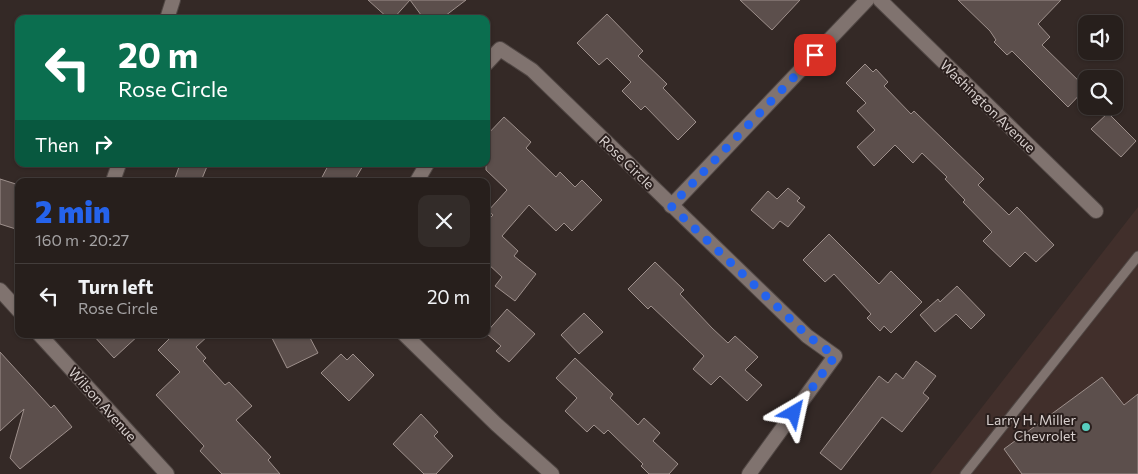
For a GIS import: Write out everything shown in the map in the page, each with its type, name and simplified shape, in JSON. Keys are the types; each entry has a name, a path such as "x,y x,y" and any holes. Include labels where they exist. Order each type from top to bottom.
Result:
{"street":[{"path":"168,15 173,0"},
{"path":"671,206 867,0"},
{"name":"Washington Avenue","path":"880,0 1096,211"},
{"name":"Rose Circle","path":"490,59 500,48 532,70 808,336 835,356 749,474"},
{"path":"419,178 425,167"},
{"path":"0,290 15,307"},
{"name":"Wilson Avenue","path":"43,338 167,474"},
{"path":"408,338 496,424 552,474"}],"lane":[{"path":"965,474 1138,256"}],"shaded area":[{"path":"1138,207 1138,474 930,474"}],"building":[{"path":"368,0 410,0 397,15 385,15"},
{"path":"410,0 466,0 446,15 421,15"},
{"path":"740,0 800,0 772,30"},
{"path":"958,0 1061,0 1038,24 1050,37 1042,45 1078,80 1078,96 1068,107 1012,51 1007,55 994,42 996,40 990,31"},
{"path":"607,14 643,51 638,56 667,84 663,88 696,122 678,140 645,106 641,110 622,91 631,82 607,58 599,65 577,43"},
{"path":"865,64 873,72 876,69 888,82 884,86 911,114 914,111 984,179 978,185 1009,215 1017,207 1054,245 1036,262 1025,252 1010,267 983,241 992,232 963,202 965,200 945,179 947,177 922,153 913,163 895,145 874,166 857,147 875,130 857,111 866,103 846,83"},
{"path":"1106,115 1110,115 1136,141 1121,157 1091,129"},
{"path":"504,117 531,142 526,148 556,177 560,172 575,187 582,180 602,200 572,231 564,223 556,231 529,205 502,236 518,251 514,256 536,274 515,301 495,286 502,277 490,266 490,218 493,215 490,213 490,209 507,190 486,170 486,167 490,167 490,132"},
{"path":"179,167 207,167 202,178 175,178"},
{"path":"327,167 362,167 356,178 322,178"},
{"path":"0,179 15,184 15,229 0,224"},
{"path":"788,188 800,198 797,201 805,207 788,227 780,221 773,229 751,210 768,191 777,199"},
{"path":"829,234 879,284 891,271 922,302 891,333 884,326 880,331 867,318 871,314 834,274 825,282 803,260"},
{"path":"655,262 684,290 680,294 728,343 735,336 758,357 745,370 762,385 747,401 720,376 711,385 693,369 704,356 651,306 648,309 628,289"},
{"path":"957,286 985,315 971,329 956,314 935,332 920,315 938,299 940,302"},
{"path":"507,309 535,334 509,362 496,351 501,346 490,336 490,328"},
{"path":"584,313 603,332 579,354 561,335"},
{"path":"96,338 136,338 114,358"},
{"path":"170,338 206,338 196,347 206,358 203,361 225,385 229,382 252,406 236,420 271,457 268,460 280,474 222,474 200,451 204,446 156,395 180,372 158,350"},
{"path":"272,338 310,338 318,353 287,368"},
{"path":"0,352 51,408 54,405 72,427 20,469 10,458 24,409 0,431"},
{"path":"341,354 347,360 353,354 374,375 349,401 321,373"},
{"path":"575,358 613,394 610,398 638,425 644,418 660,433 653,441 678,464 669,474 649,474 641,466 643,464 608,430 604,434 594,425 587,432 565,411 577,398 556,378"},
{"path":"916,361 936,376 923,393 929,398 902,432 882,417 841,470 820,453 879,376 888,383 896,373 903,379"},
{"name":"Larry H. Miller Chevrolet","path":"1102,377 1124,405 1138,394 1138,474 1022,474 1004,449"},
{"path":"421,414 438,432 434,436 453,456 436,474 424,474 393,444"}],"place":[{"name":"Larry H. Miller Chevrolet","path":"1086,427"}],"route":[{"path":"794,413 835,356 808,336 671,206 815,55"}]}
